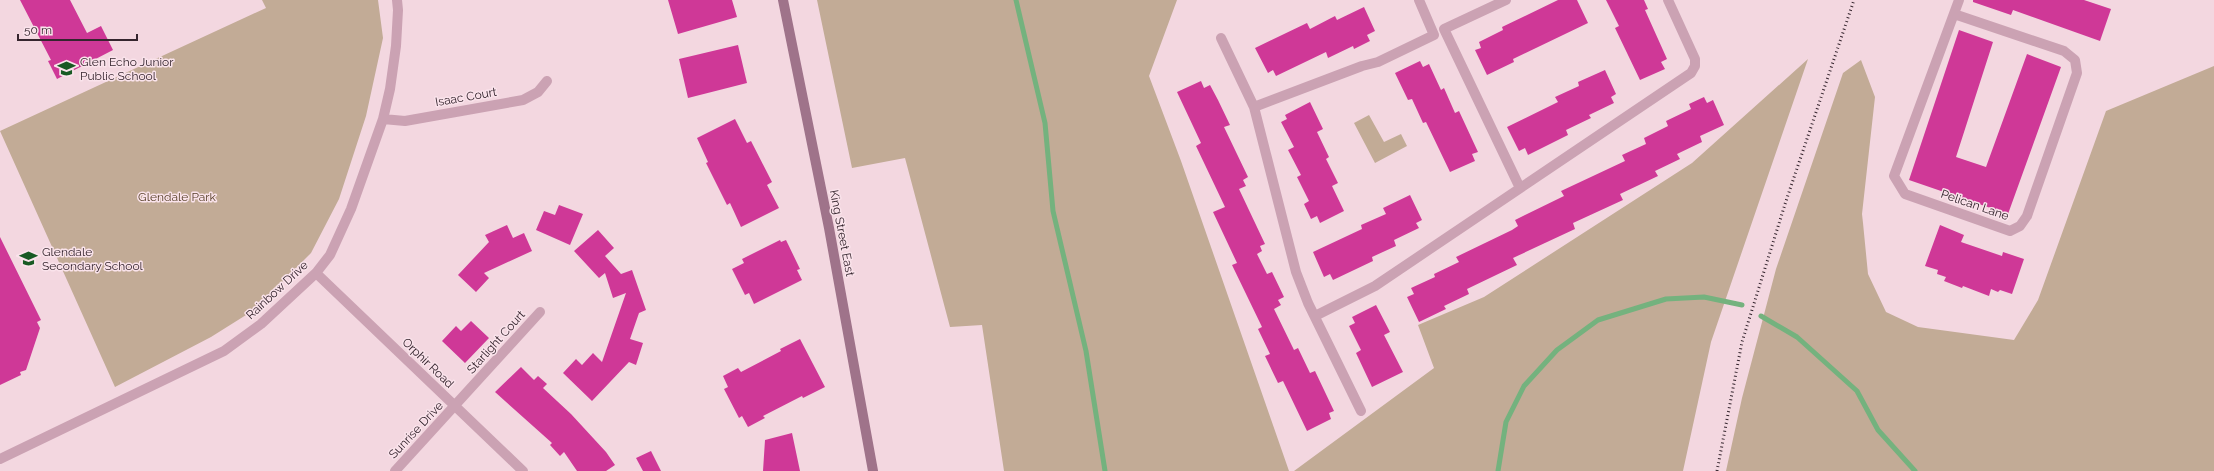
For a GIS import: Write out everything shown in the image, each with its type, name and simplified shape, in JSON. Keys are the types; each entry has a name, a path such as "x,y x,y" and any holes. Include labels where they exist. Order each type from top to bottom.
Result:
{"main road":[{"name":"King Street East","path":"783,0 829,228 873,471"}],"street":[{"name":"Rainbow Drive","path":"0,459 224,351 261,324 316,273 330,255 351,209 382,119 390,89 396,46 398,10 396,0"},
{"path":"1254,107 1362,66 1378,62 1434,35 1419,0"},
{"path":"1506,0 1444,29 1520,188"},
{"path":"1315,316 1375,286 1691,72 1695,66 1695,59 1668,0"},
{"name":"Pelican Lane","path":"1954,14 2064,51 2075,60 2077,73 2028,216 2020,226 2010,231 1905,194 1894,176 1959,0"},
{"path":"1221,38 1254,107 1296,272 1308,303 1361,411"},
{"name":"Isaac Court","path":"382,119 405,121 524,100 538,92 547,81"},
{"name":"Orphir Road","path":"316,273 523,471"},
{"name":"Starlight Court","path":"456,406 540,312"},
{"name":"Sunrise Drive","path":"395,471 456,406"}],"green space":[{"name":"Glendale Park","path":"262,0 378,0 383,38 366,116 339,199 311,253 254,310 211,337 115,387 0,131 266,8"},
{"path":"817,0 1177,0 1149,76 1181,161 1289,471 1004,471 982,325 950,327 905,158 852,168"},
{"path":"1808,59 1711,342 1683,471 1294,471 1434,368 1418,325 1484,297 1692,163"},
{"path":"1861,60 1875,97 1862,214 1868,274 1886,312 1918,327 2014,340 2038,300 2106,111 2214,66 2214,471 1726,471 1742,398 1776,269 1843,73"},
{"path":"1369,115 1384,142 1401,134 1407,146 1375,163 1354,123"}],"building":[{"path":"20,0 70,0 87,33 101,26 113,50 57,79 48,61 51,60"},
{"path":"668,0 732,0 737,17 678,34"},
{"path":"1558,0 1577,0 1588,23 1513,59 1514,62 1487,75 1475,50 1481,48 1479,42 1503,30 1502,27"},
{"path":"1606,0 1644,0 1648,9 1645,10 1667,59 1661,62 1665,69 1640,80 1615,28 1619,26"},
{"path":"1973,0 2084,0 2111,9 2100,41 2013,10 2011,15 1973,2"},
{"path":"1364,7 1375,31 1367,35 1370,41 1354,49 1353,46 1328,58 1326,52 1276,76 1273,70 1268,73 1255,48 1307,23 1310,29 1335,16 1337,20"},
{"path":"1959,30 1993,42 1956,157 1986,167 2027,54 2061,67 2008,214 1909,180"},
{"path":"738,45 747,83 688,98 679,59"},
{"path":"1420,61 1423,67 1429,64 1441,90 1444,88 1455,113 1459,111 1478,152 1472,154 1475,161 1450,172 1426,122 1423,123 1412,99 1408,100 1395,73"},
{"path":"1605,70 1616,94 1611,97 1614,103 1589,115 1591,118 1566,130 1568,135 1528,155 1525,148 1519,151 1507,127 1558,102 1555,97 1579,86 1578,82"},
{"path":"1201,81 1204,88 1210,85 1218,100 1230,125 1224,127 1248,177 1243,180 1246,186 1239,189 1265,244 1260,246 1262,251 1257,254 1267,274 1272,272 1284,297 1278,300 1281,305 1274,309 1294,350 1298,348 1310,373 1315,371 1334,411 1329,413 1331,419 1307,431 1283,381 1278,383 1265,356 1270,354 1258,329 1262,327 1232,265 1237,263 1213,212 1225,207 1196,146 1201,143 1177,92"},
{"path":"1704,97 1707,103 1713,100 1724,125 1700,136 1702,142 1677,154 1680,159 1655,171 1658,176 1620,194 1623,200 1573,223 1575,229 1513,258 1517,265 1467,289 1469,294 1444,306 1446,309 1419,322 1407,297 1414,294 1411,288 1435,277 1434,274 1459,262 1456,257 1512,230 1518,226 1515,220 1564,196 1561,191 1625,161 1622,155 1646,144 1644,138 1668,126 1666,121 1691,109 1689,104"},
{"path":"1310,102 1323,129 1317,132 1329,157 1326,159 1338,183 1332,186 1344,211 1320,223 1317,216 1311,219 1304,204 1309,201 1297,177 1301,175 1288,150 1294,147 1281,122 1287,119 1285,115"},
{"path":"735,119 747,143 751,141 772,182 767,185 779,208 741,227 730,203 727,205 706,163 708,162 697,138"},
{"path":"1410,195 1422,220 1416,223 1419,228 1394,240 1396,246 1372,257 1373,261 1333,280 1330,274 1324,277 1313,252 1362,229 1361,225 1386,214 1383,208"},
{"path":"559,205 583,214 570,245 536,230 544,211 555,215"},
{"path":"507,225 513,238 524,233 532,251 484,273 489,278 476,292 458,275 489,242 485,235"},
{"path":"1940,225 1964,235 1961,242 2002,256 2003,252 2024,259 2012,294 2000,290 1998,292 1991,289 1989,296 1963,286 1962,288 1944,281 1946,277 1937,274 1938,270 1925,266"},
{"path":"598,230 614,248 605,256 621,274 632,270 646,310 639,313 630,339 643,343 636,365 629,362 592,401 563,373 576,359 582,365 593,353 602,362 626,293 613,298 605,273 599,278 574,251"},
{"path":"0,237 41,320 37,322 40,328 26,370 20,372 21,375 0,385"},
{"path":"780,240 781,242 786,240 800,269 797,270 802,280 754,304 749,293 745,295 732,269 744,263 742,259"},
{"path":"1376,305 1390,332 1384,335 1403,372 1372,387 1356,353 1361,350 1349,326 1355,323 1352,317"},
{"path":"471,321 489,338 465,363 442,341 456,326 461,331"},
{"path":"800,339 825,387 803,398 802,396 763,416 765,418 748,427 742,416 739,418 724,389 728,387 723,376 738,368 741,372"},
{"path":"521,367 534,380 538,376 547,384 543,388 571,414 606,452 615,465 606,471 577,471 564,452 560,456 550,445 552,443 495,392"},
{"path":"792,433 800,471 763,471 765,440"},
{"path":"651,451 661,471 643,471 636,458"}],"waterway":[{"path":"1016,0 1045,123 1053,211 1086,351 1105,471"},
{"path":"1498,471 1506,422 1524,386 1557,350 1598,320 1666,299 1704,297 1742,305"},
{"path":"1761,316 1797,337 1857,391 1878,430 1915,471"}],"railway":[{"path":"1717,471 1742,342 1786,201 1854,0"}],"place":[{"name":"Glen Echo Junior Public School","path":"67,69"},
{"name":"Glendale Secondary School","path":"29,259"}]}
